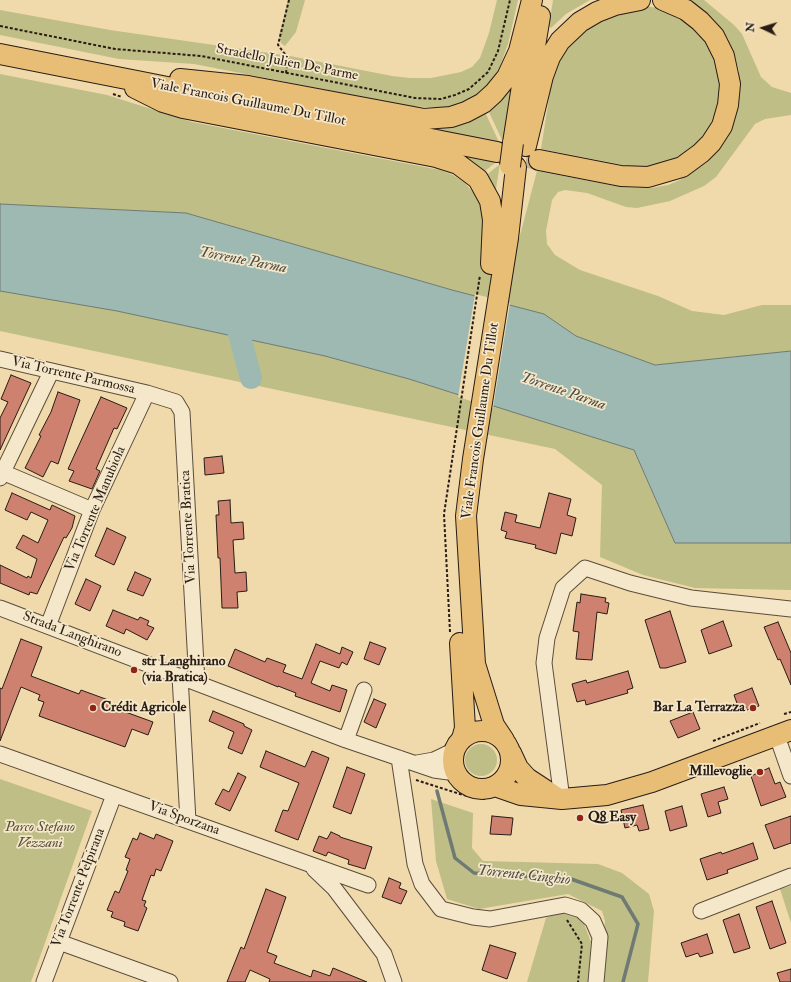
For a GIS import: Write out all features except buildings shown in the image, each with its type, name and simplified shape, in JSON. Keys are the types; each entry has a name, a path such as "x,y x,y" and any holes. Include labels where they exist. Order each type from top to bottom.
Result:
{"main road":[{"path":"110,76 184,79 233,83 419,118 436,119 451,117 483,103 494,93 507,77 519,51 532,0"},
{"path":"518,158 531,34 532,0"},
{"path":"518,158 542,0"},
{"path":"518,158 543,76 550,57 560,41 580,22 597,12 615,5 640,0"},
{"path":"518,158 621,176 648,177 670,172 682,167 701,154 711,143 722,126 728,105 730,84 728,65 720,46 700,21 686,10 663,0"},
{"name":"Viale Francois Guillaume Du Tillot","path":"0,54 518,158 500,236 462,457 467,500 466,527 473,654 480,684 494,725 508,746"},
{"path":"110,76 163,102 183,108 428,156 458,164 475,177 487,194 500,236"},
{"name":"Viale Francois Guillaume Du Tillot","path":"458,744 465,728 453,518 486,269 500,236"},
{"name":"Strada Langhirano","path":"458,744 472,732 483,730 494,733 508,746"},
{"path":"458,744 453,762 456,773 461,780 473,787 487,789 492,793 560,799 607,795 652,782 784,733"},
{"path":"492,793 506,778 511,766 508,746"},
{"path":"508,746 518,768 527,778 560,799"}],"street":[{"name":"Via Torrente Parmossa","path":"0,359 147,393"},
{"path":"51,372 1,473 92,510"},
{"name":"Via Torrente Manubiola","path":"48,626 92,510 147,393"},
{"name":"Via Torrente Bratica","path":"147,393 176,402 182,412 197,683"},
{"path":"560,799 544,663 547,638 563,588 584,568 630,583 691,598 791,609"},
{"name":"Strada Langhirano","path":"0,608 346,740 434,770 456,773"},
{"path":"180,676 188,821"},
{"path":"346,740 364,690"},
{"path":"784,733 791,776"},
{"name":"Strada Langhirano","path":"414,763 434,760 458,744"},
{"name":"Via Sporzana","path":"0,754 368,885"},
{"path":"399,758 415,864 422,884 441,909 472,917 490,919 565,905 581,910 593,921 600,937 596,982"},
{"name":"Via Torrente Pelpirana","path":"44,982 114,795"},
{"path":"308,864 334,888 352,908 384,954 394,982"},
{"path":"701,911 791,876"},
{"path":"59,942 170,982"}],"path":[{"path":"286,73 288,58 278,45 289,0"},
{"name":"Stradello Julien De Parme","path":"0,26 116,49 196,55 422,99 448,98 470,89 488,72 496,56 510,0"},
{"path":"450,639 444,514 462,457 486,269"},
{"path":"401,776 463,795 492,793"},
{"path":"565,917 582,944 578,982"}],"green space":[{"path":"288,0 305,0 296,32 285,46 281,43 279,36"},
{"path":"497,0 518,0 508,44 499,69 487,85 475,96 452,107 441,108 409,106 194,64 119,59 0,35 0,10 110,30 290,56 392,76 431,78 461,72 472,67 480,58 489,33"},
{"path":"553,0 590,0 566,14 551,28 549,26"},
{"path":"689,0 704,0 734,25 742,34 761,77 772,87 791,93 791,115 765,119 755,124 716,177 704,186 670,201 637,208 626,207 587,193 565,190 558,192 552,200 546,231 547,244 555,255 580,270 658,296 692,311 724,315 762,305 791,305 791,351 655,365 576,336 544,314 452,290 186,213 0,204 0,74 107,95 192,122 440,170 453,175 465,183 477,197 482,209 484,234 519,239 537,171 621,187 651,188 668,185 680,180 705,164 718,151 727,138 733,124 739,89 739,71 728,39 715,21"},
{"path":"647,6 661,9 683,19 705,39 713,51 720,81 719,98 716,115 705,135 694,147 678,158 656,166 628,166 541,149 552,79 561,54 590,22"},
{"path":"512,83 503,142 487,108"},
{"path":"484,110 499,142 397,122"},
{"path":"432,149 495,161 495,163 481,174"},
{"path":"500,164 496,189 495,190 484,177"},
{"path":"0,291 117,311 325,356 409,379 634,450 675,543 791,543 791,590 695,588 643,575 600,557 602,485 555,449 0,331"},
{"path":"478,744 484,744 493,748 497,760 493,772 484,776 478,776 469,772 465,763 465,757 469,748"},
{"name":"Parco Stefano Vezzani","path":"0,779 92,811 31,982 0,982"},
{"path":"431,799 473,813 472,848 483,861 598,864 622,873 649,894 654,911 648,982 600,982 605,921 602,911 568,894 479,909 447,899 436,861"},
{"path":"791,886 791,923 780,889"},
{"path":"563,910 581,916 591,942 588,982 527,982 546,918"}],"water":[{"name":"Torrente Parma","path":"0,204 186,213 452,290 544,314 576,336 655,365 791,351 791,543 675,543 634,450 409,379 325,356 117,311 0,291"}],"pier":[{"path":"475,294 510,303 493,408 458,397"}],"waterway":[{"name":"Torrente Cinghio","path":"230,309 238,330 251,378"},
{"name":"Torrente Cinghio","path":"437,791 455,858 474,873 571,879 622,897 638,924 623,982"}],"tunnel":[{"path":"497,152 539,160"}],"place":[{"name":"str Langhirano (via Bratica)","path":"134,670"},
{"name":"Crédit Agricole","path":"93,708"},
{"name":"Bar La Terrazza","path":"753,708"},
{"name":"Millevoglie","path":"760,772"},
{"name":"Q8 Easy","path":"580,818"}]}
